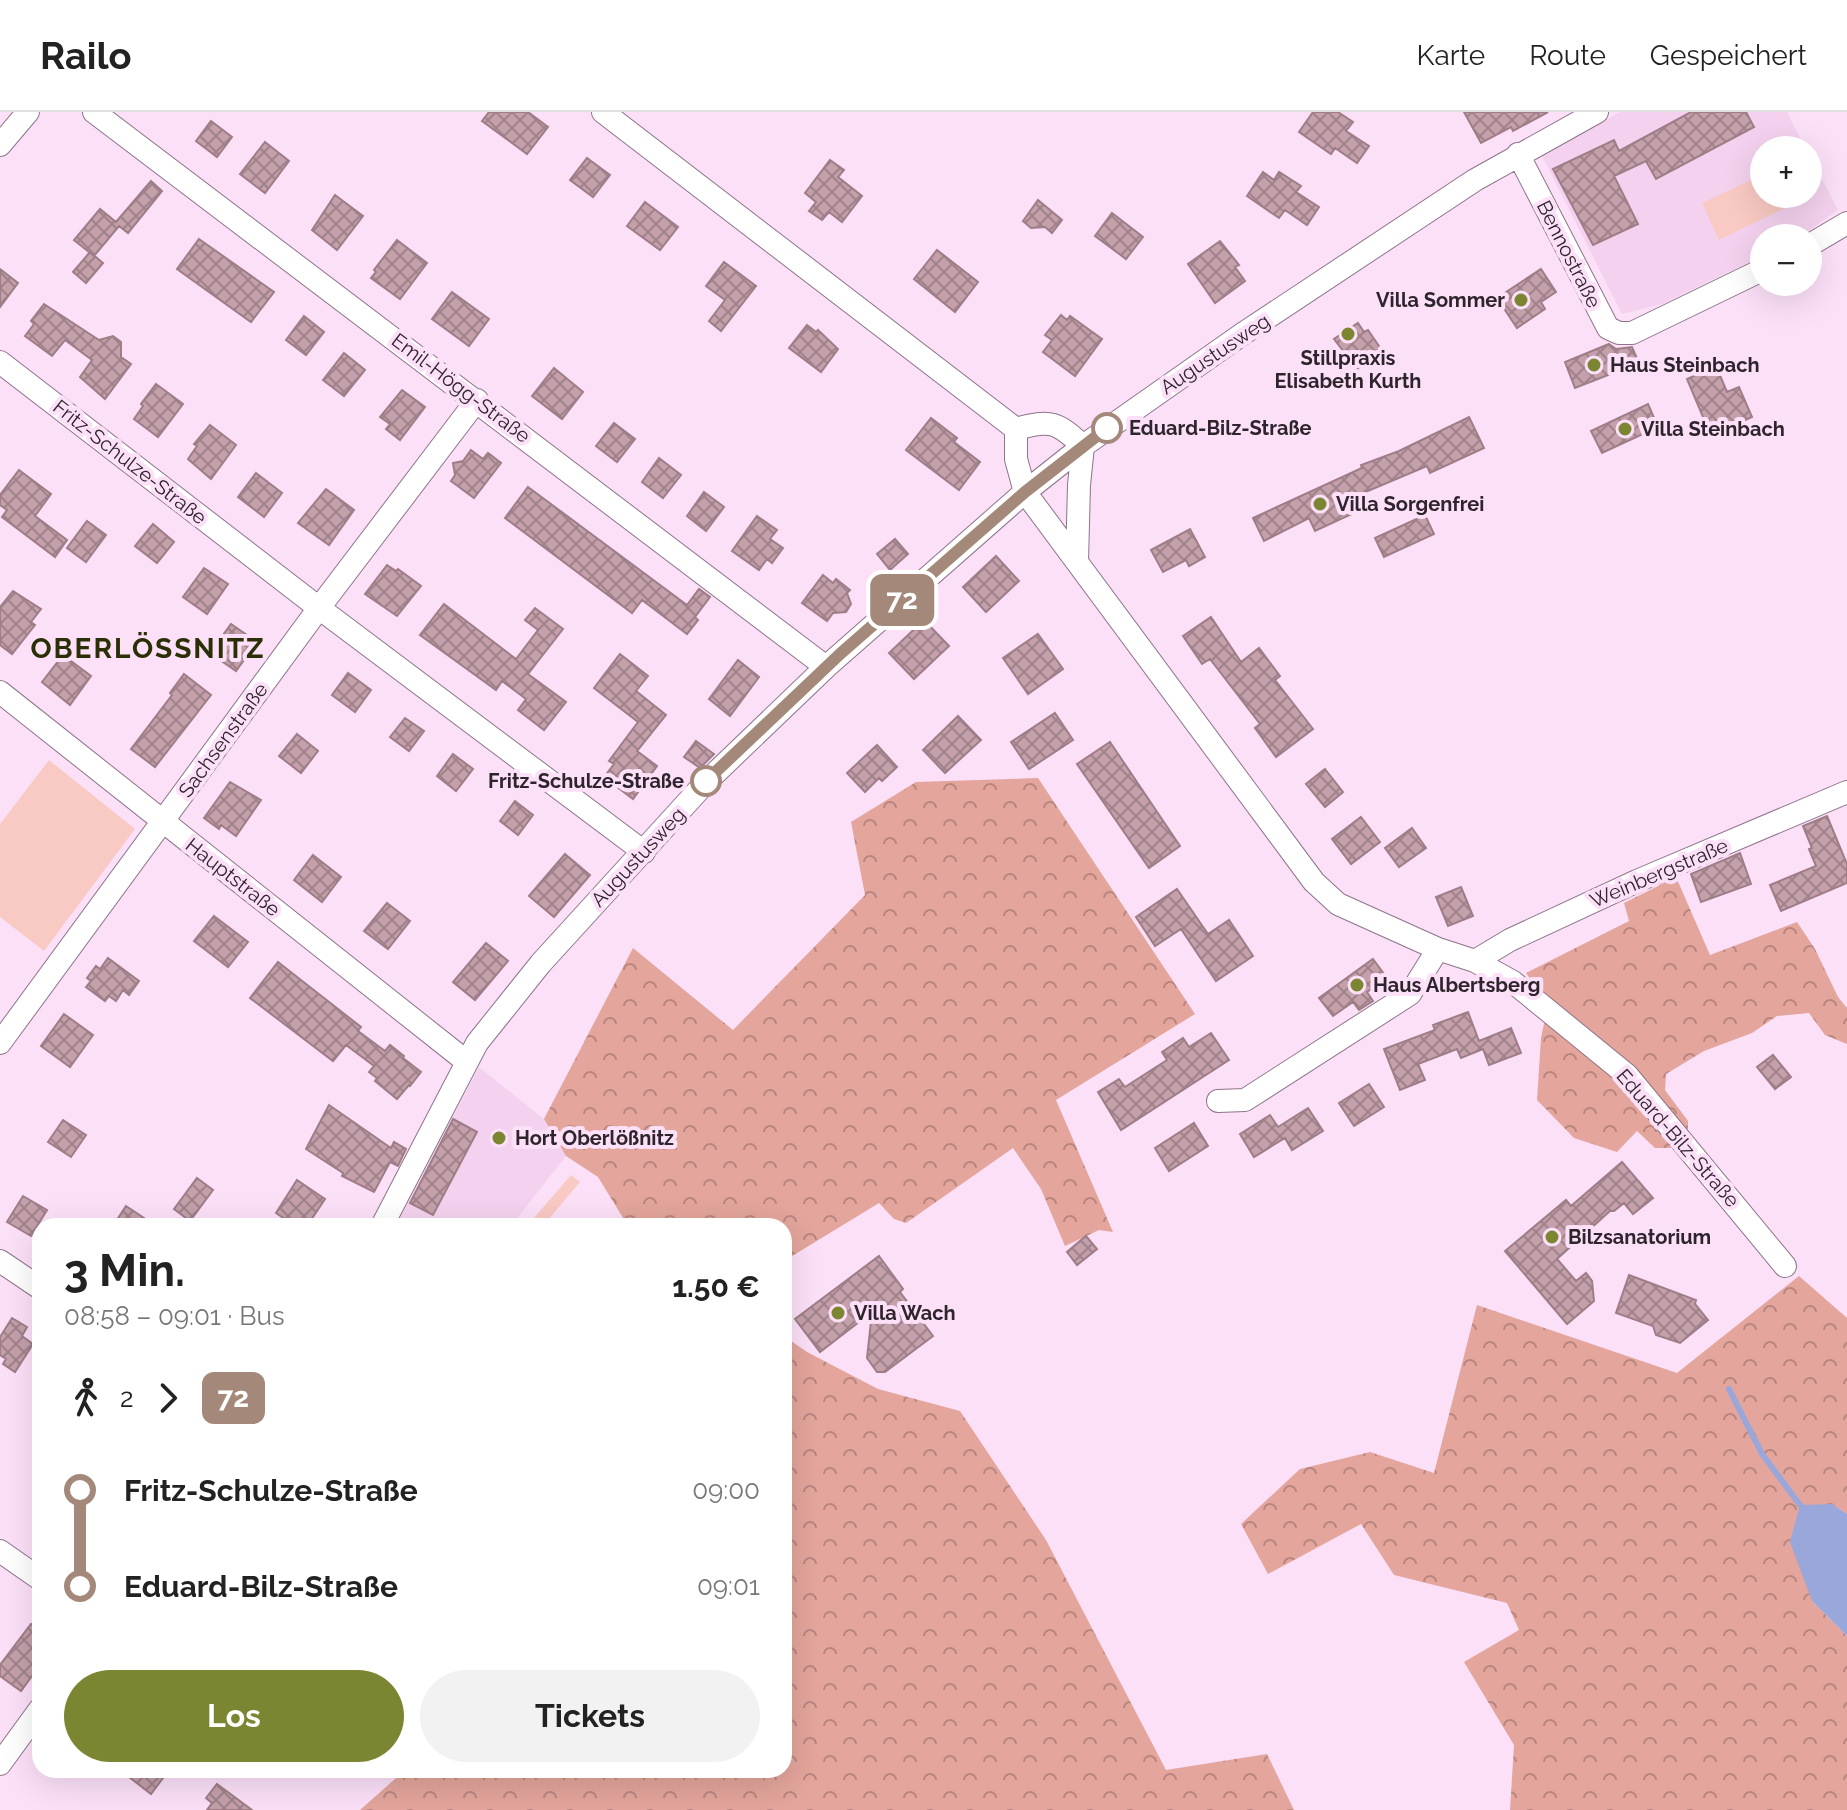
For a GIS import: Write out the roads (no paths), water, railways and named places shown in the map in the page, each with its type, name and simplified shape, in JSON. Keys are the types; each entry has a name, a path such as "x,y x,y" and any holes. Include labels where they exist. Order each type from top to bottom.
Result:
{"street":[{"path":"0,145 28,112"},
{"name":"Emil-Högg-Straße","path":"94,112 826,667"},
{"path":"603,112 1016,429"},
{"name":"Augustusweg","path":"386,1218 477,1043 541,963 706,782 826,667 1025,492 1083,446 1241,335 1518,154 1597,112"},
{"name":"Bennostraße","path":"1518,154 1608,328 1619,333 1632,333 1750,276"},
{"path":"1822,238 1847,223"},
{"name":"Fritz-Schulze-Straße","path":"0,362 319,608 644,852"},
{"name":"Sachsenstraße","path":"0,1043 319,608 477,400"},
{"path":"1016,429 1038,423 1062,426 1083,446 1077,562"},
{"path":"1016,429 1016,459 1025,492"},
{"name":"Eduard-Bilz-Straße","path":"1025,492 1314,882 1338,904 1438,949 1475,961 1513,982 1627,1075 1785,1266"},
{"name":"Hauptstraße","path":"0,692 467,1062"},
{"name":"Weinbergstraße","path":"1475,961 1510,940 1637,881 1847,792"},
{"path":"1218,1101 1245,1100 1410,994 1438,949"},
{"path":"0,1261 32,1283"},
{"path":"0,1551 32,1573"},
{"path":"0,1764 32,1720"}],"water":[{"path":"1832,1504 1847,1514 1847,1636 1812,1601 1790,1542 1800,1505"}],"waterway":[{"path":"1729,1389 1762,1454 1800,1505"}],"place":[{"name":"Villa Sommer","path":"1521,300"},
{"name":"Stillpraxis Elisabeth Kurth","path":"1348,334"},
{"name":"Haus Steinbach","path":"1594,365"},
{"name":"Eduard-Bilz-Straße","path":"1107,428"},
{"name":"Villa Steinbach","path":"1625,429"},
{"name":"Villa Sorgenfrei","path":"1320,504"},
{"name":"Fritz-Schulze-Straße","path":"706,781"},
{"name":"Haus Albertsberg","path":"1357,985"},
{"name":"Hort Oberlößnitz","path":"499,1138"},
{"name":"Bilzsanatorium","path":"1552,1237"},
{"name":"Villa Wach","path":"838,1313"}],"district":[{"name":"OBERLÖSSNITZ","path":"148,648"}]}
